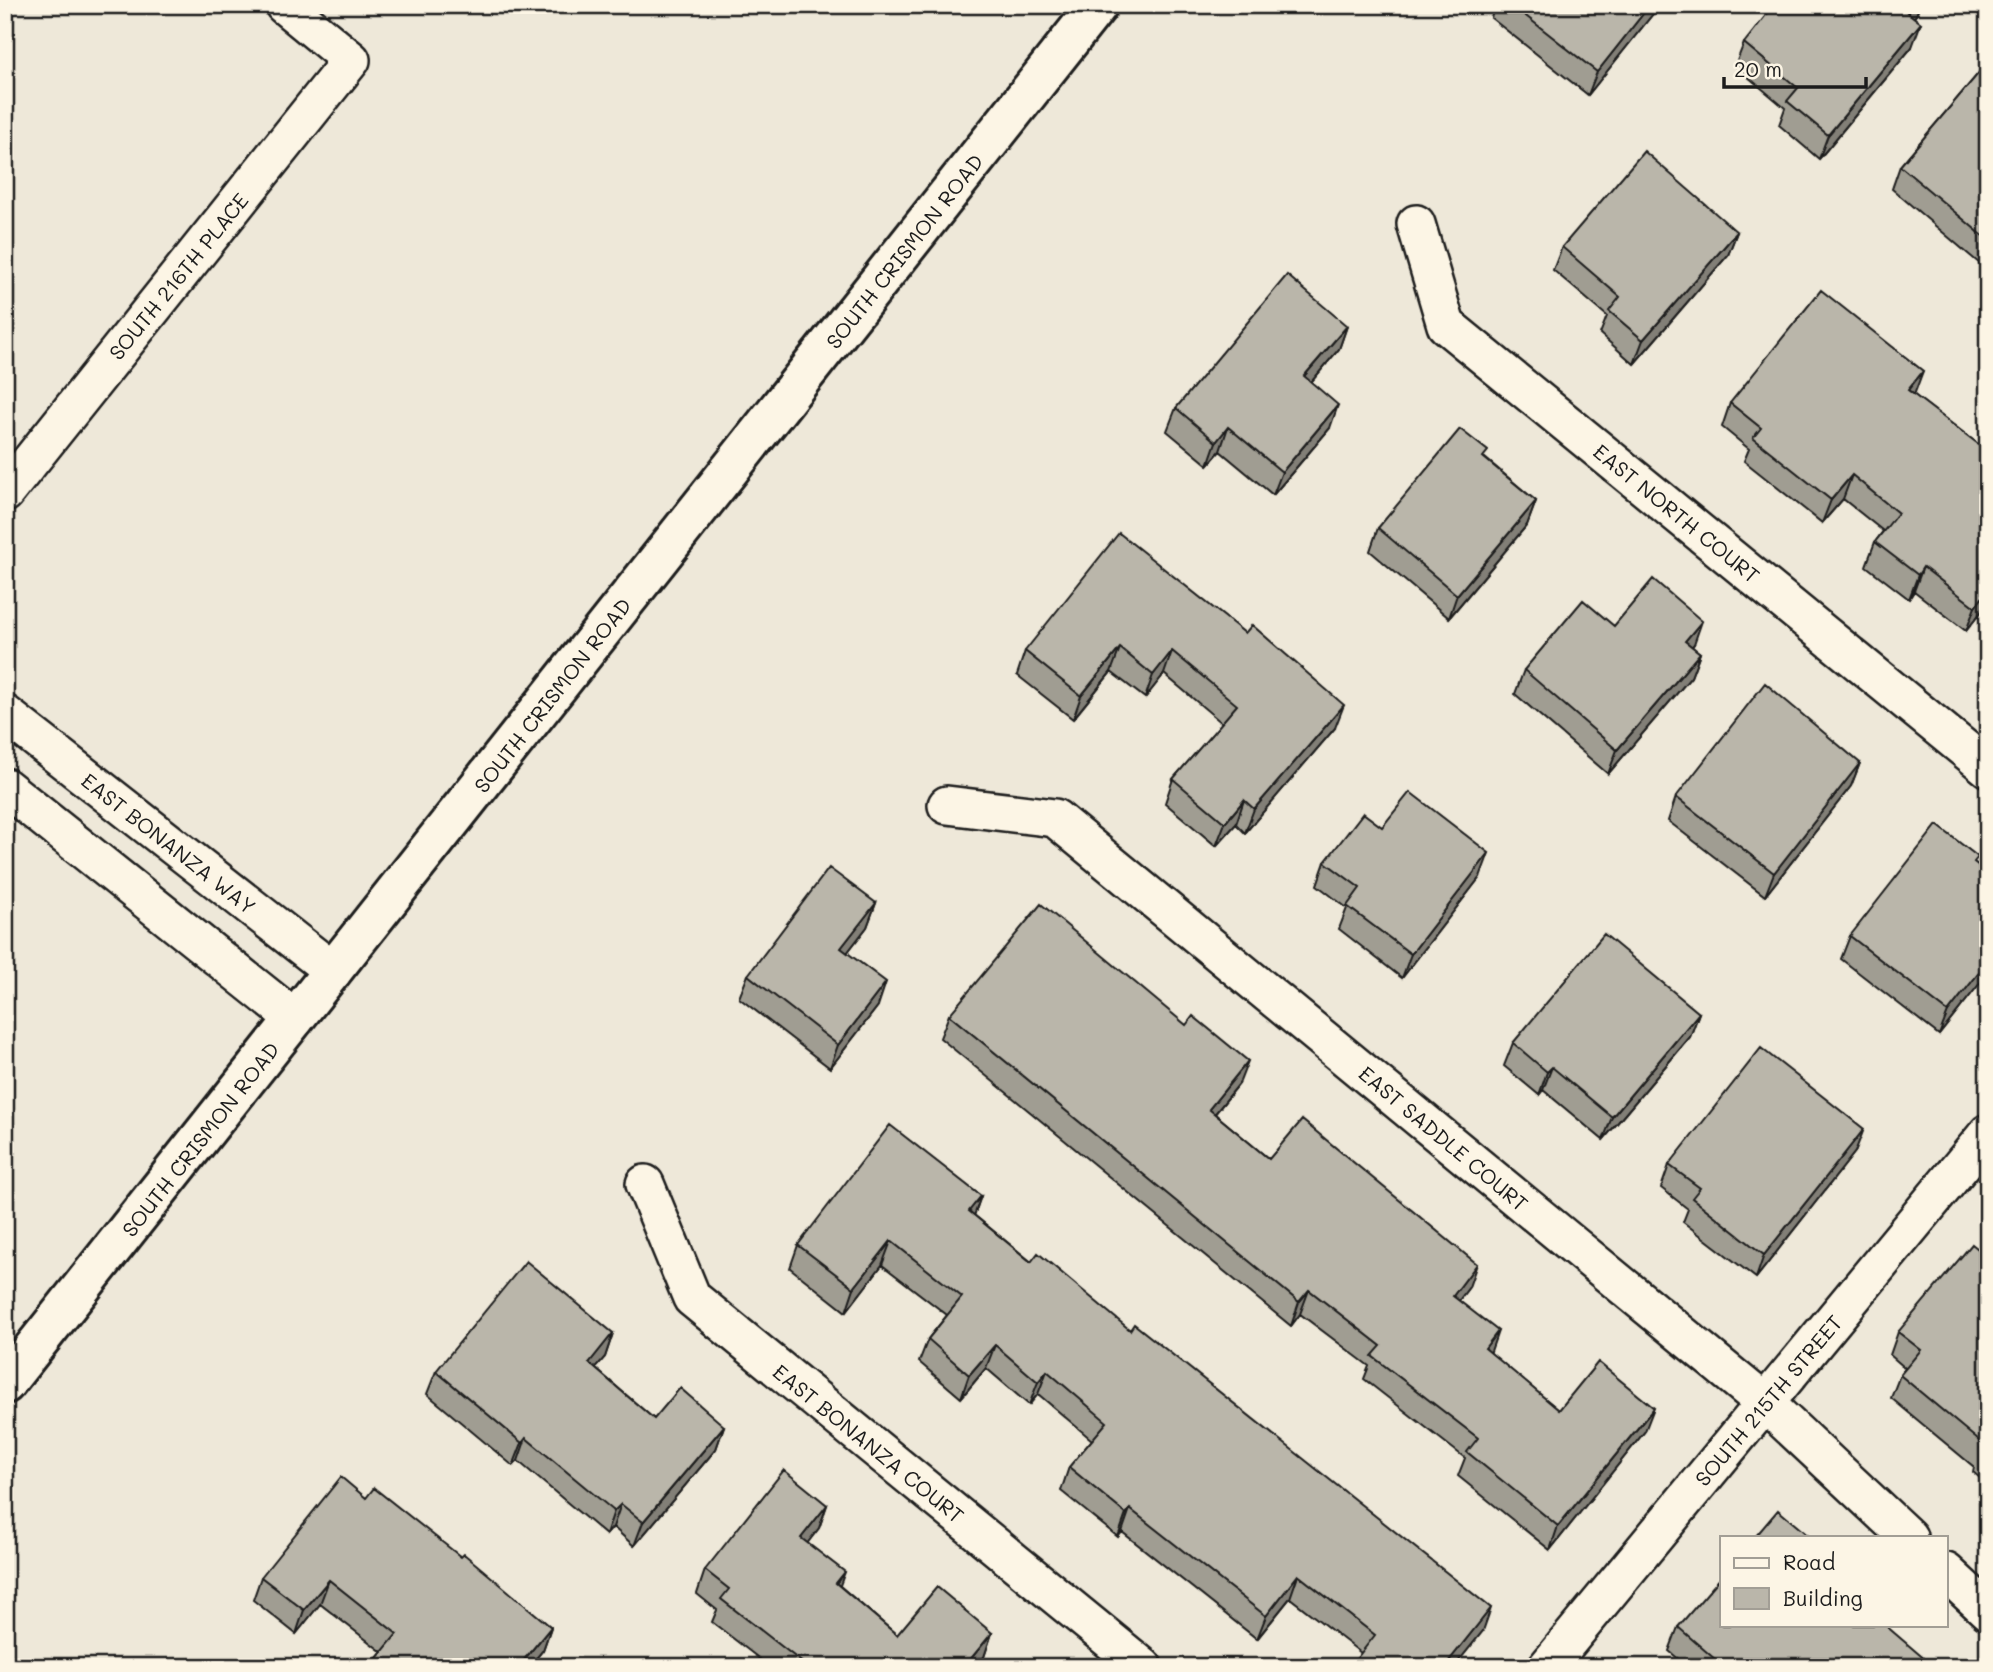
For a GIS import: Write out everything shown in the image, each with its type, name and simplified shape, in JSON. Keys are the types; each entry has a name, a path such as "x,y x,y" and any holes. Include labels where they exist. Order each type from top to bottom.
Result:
{"street":[{"name":"SOUTH 216TH PLACE","path":"5,493 351,60 284,5"},
{"name":"SOUTH CRISMON ROAD","path":"5,1384 1098,5"},
{"name":"EAST NORTH COURT","path":"1416,224 1446,324 1988,768"},
{"name":"EAST BONANZA WAY","path":"5,714 333,971"},
{"path":"5,787 295,1019"},
{"name":"EAST SADDLE COURT","path":"947,805 1055,818 1765,1404 1907,1536"},
{"name":"SOUTH 215TH STREET","path":"1547,1667 1988,1133"},
{"name":"EAST BONANZA COURT","path":"645,1184 692,1298 1143,1667"},
{"path":"1948,1574 1988,1611"}],"building":[{"path":"1512,5 1650,5 1597,72"},
{"path":"1774,5 1913,5 1907,12 1921,23 1828,135 1787,101 1798,88 1744,43"},
{"path":"1988,62 1988,240 1900,166"},
{"path":"1644,151 1737,232 1643,340 1609,311 1620,297 1562,247"},
{"path":"1287,275 1347,326 1304,376 1338,405 1282,472 1228,427 1216,442 1176,408"},
{"path":"1821,290 1923,371 1908,390 1986,450 1988,448 1988,590 1975,607 1923,567 1918,575 1875,542 1898,513 1852,475 1831,500 1753,438 1761,428 1730,403"},
{"path":"1460,429 1488,451 1483,457 1536,501 1457,595 1378,528"},
{"path":"1119,533 1245,633 1252,625 1344,705 1254,809 1244,800 1225,823 1173,779 1237,705 1172,651 1153,675 1120,648 1081,696 1025,651"},
{"path":"1653,579 1702,621 1685,641 1700,653 1617,750 1524,670 1583,600 1614,626"},
{"path":"1765,683 1860,763 1774,873 1676,797"},
{"path":"1410,792 1489,853 1411,954 1347,906 1360,888 1325,862 1363,813 1382,827"},
{"path":"1937,825 1978,857 1974,862 1988,873 1988,961 1948,1012 1850,936"},
{"path":"829,868 876,903 841,948 886,982 838,1045 748,975"},
{"path":"1041,904 1186,1025 1193,1016 1248,1061 1209,1109 1269,1159 1302,1120 1477,1264 1453,1296 1498,1331 1485,1348 1559,1410 1598,1362 1654,1408 1558,1526 1467,1452 1478,1438 1372,1356 1381,1346 1309,1290 1299,1302 949,1015"},
{"path":"1604,934 1699,1013 1612,1117 1552,1067 1547,1072 1513,1043"},
{"path":"1761,1048 1864,1129 1764,1255 1692,1198 1700,1188 1669,1165"},
{"path":"890,1125 981,1196 969,1211 1031,1262 1038,1253 1130,1330 1134,1324 1491,1608 1444,1667 1350,1667 1375,1635 1298,1575 1266,1616 1130,1509 1126,1514 1069,1467 1107,1422 1047,1371 1038,1382 995,1345 969,1375 928,1339 962,1297 891,1241 854,1288 798,1245"},
{"path":"1972,1244 1988,1257 1988,1454 1981,1448 1984,1445 1900,1375 1921,1350 1898,1332"},
{"path":"526,1261 613,1333 589,1363 654,1419 680,1388 724,1426 643,1522 621,1504 614,1511 526,1438 522,1443 436,1371"},
{"path":"784,1470 827,1505 801,1538 845,1572 836,1583 897,1635 937,1587 992,1633 964,1667 808,1667 721,1599 729,1589 705,1570"},
{"path":"341,1477 366,1498 374,1488 461,1557 464,1554 551,1627 518,1667 377,1667 373,1663 397,1634 329,1580 304,1610 261,1577"},
{"path":"1778,1510 1809,1536 1756,1536"},
{"path":"1720,1578 1720,1626 1886,1626 1934,1667 1724,1667 1678,1627"}]}
